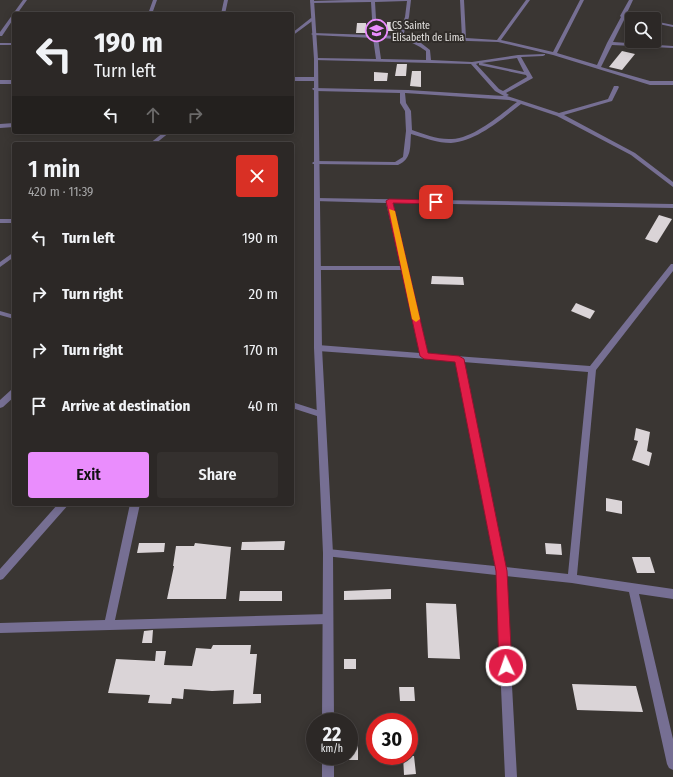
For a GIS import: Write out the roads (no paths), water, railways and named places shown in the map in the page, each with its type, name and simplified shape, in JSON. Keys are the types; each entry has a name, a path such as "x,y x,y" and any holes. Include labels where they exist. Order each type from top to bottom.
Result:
{"street":[{"path":"16,12 25,0"},
{"path":"151,12 155,0"},
{"path":"223,12 226,0"},
{"path":"373,0 375,36 380,61"},
{"path":"328,713 328,552 320,414 318,348 315,89 316,59 313,34 312,1 409,0 407,17 400,37"},
{"path":"462,0 464,39"},
{"path":"498,41 528,0"},
{"path":"554,54 582,0"},
{"path":"598,68 630,0"},
{"path":"0,35 12,18"},
{"path":"294,33 313,19"},
{"path":"661,23 673,25"},
{"path":"313,34 498,41 554,54 650,82 673,83"},
{"path":"400,37 419,44 428,51 429,62"},
{"path":"609,43 673,47"},
{"path":"0,44 12,44"},
{"path":"316,59 474,63 518,56 554,54"},
{"path":"503,93 529,80 530,78 518,56"},
{"path":"474,63 527,74"},
{"path":"474,63 497,90 510,98 559,115 634,154 673,185"},
{"path":"294,79 315,79"},
{"path":"0,82 12,82"},
{"path":"559,115 610,100 616,87"},
{"path":"315,89 510,98"},
{"path":"316,163 396,164 401,162 406,157 409,131 408,111 403,104 402,92"},
{"path":"409,131 445,140 456,140 496,122 520,102"},
{"path":"0,126 12,125"},
{"path":"154,142 164,134"},
{"path":"316,200 673,206"},
{"path":"389,201 424,356"},
{"path":"0,221 12,221"},
{"path":"0,265 12,256"},
{"path":"572,579 592,369 673,266"},
{"path":"318,268 404,268"},
{"path":"0,313 12,316"},
{"path":"318,348 592,369"},
{"path":"459,359 501,571 511,777"},
{"path":"0,405 12,394"},
{"path":"294,406 320,414"},
{"path":"0,576 62,506"},
{"path":"109,624 135,506"},
{"path":"328,552 572,579 673,594"},
{"path":"633,588 673,764"},
{"path":"0,628 328,619"},
{"path":"328,765 328,777"}],"place":[{"name":"CS Sainte Elisabeth de Lima","path":"377,31"}]}
